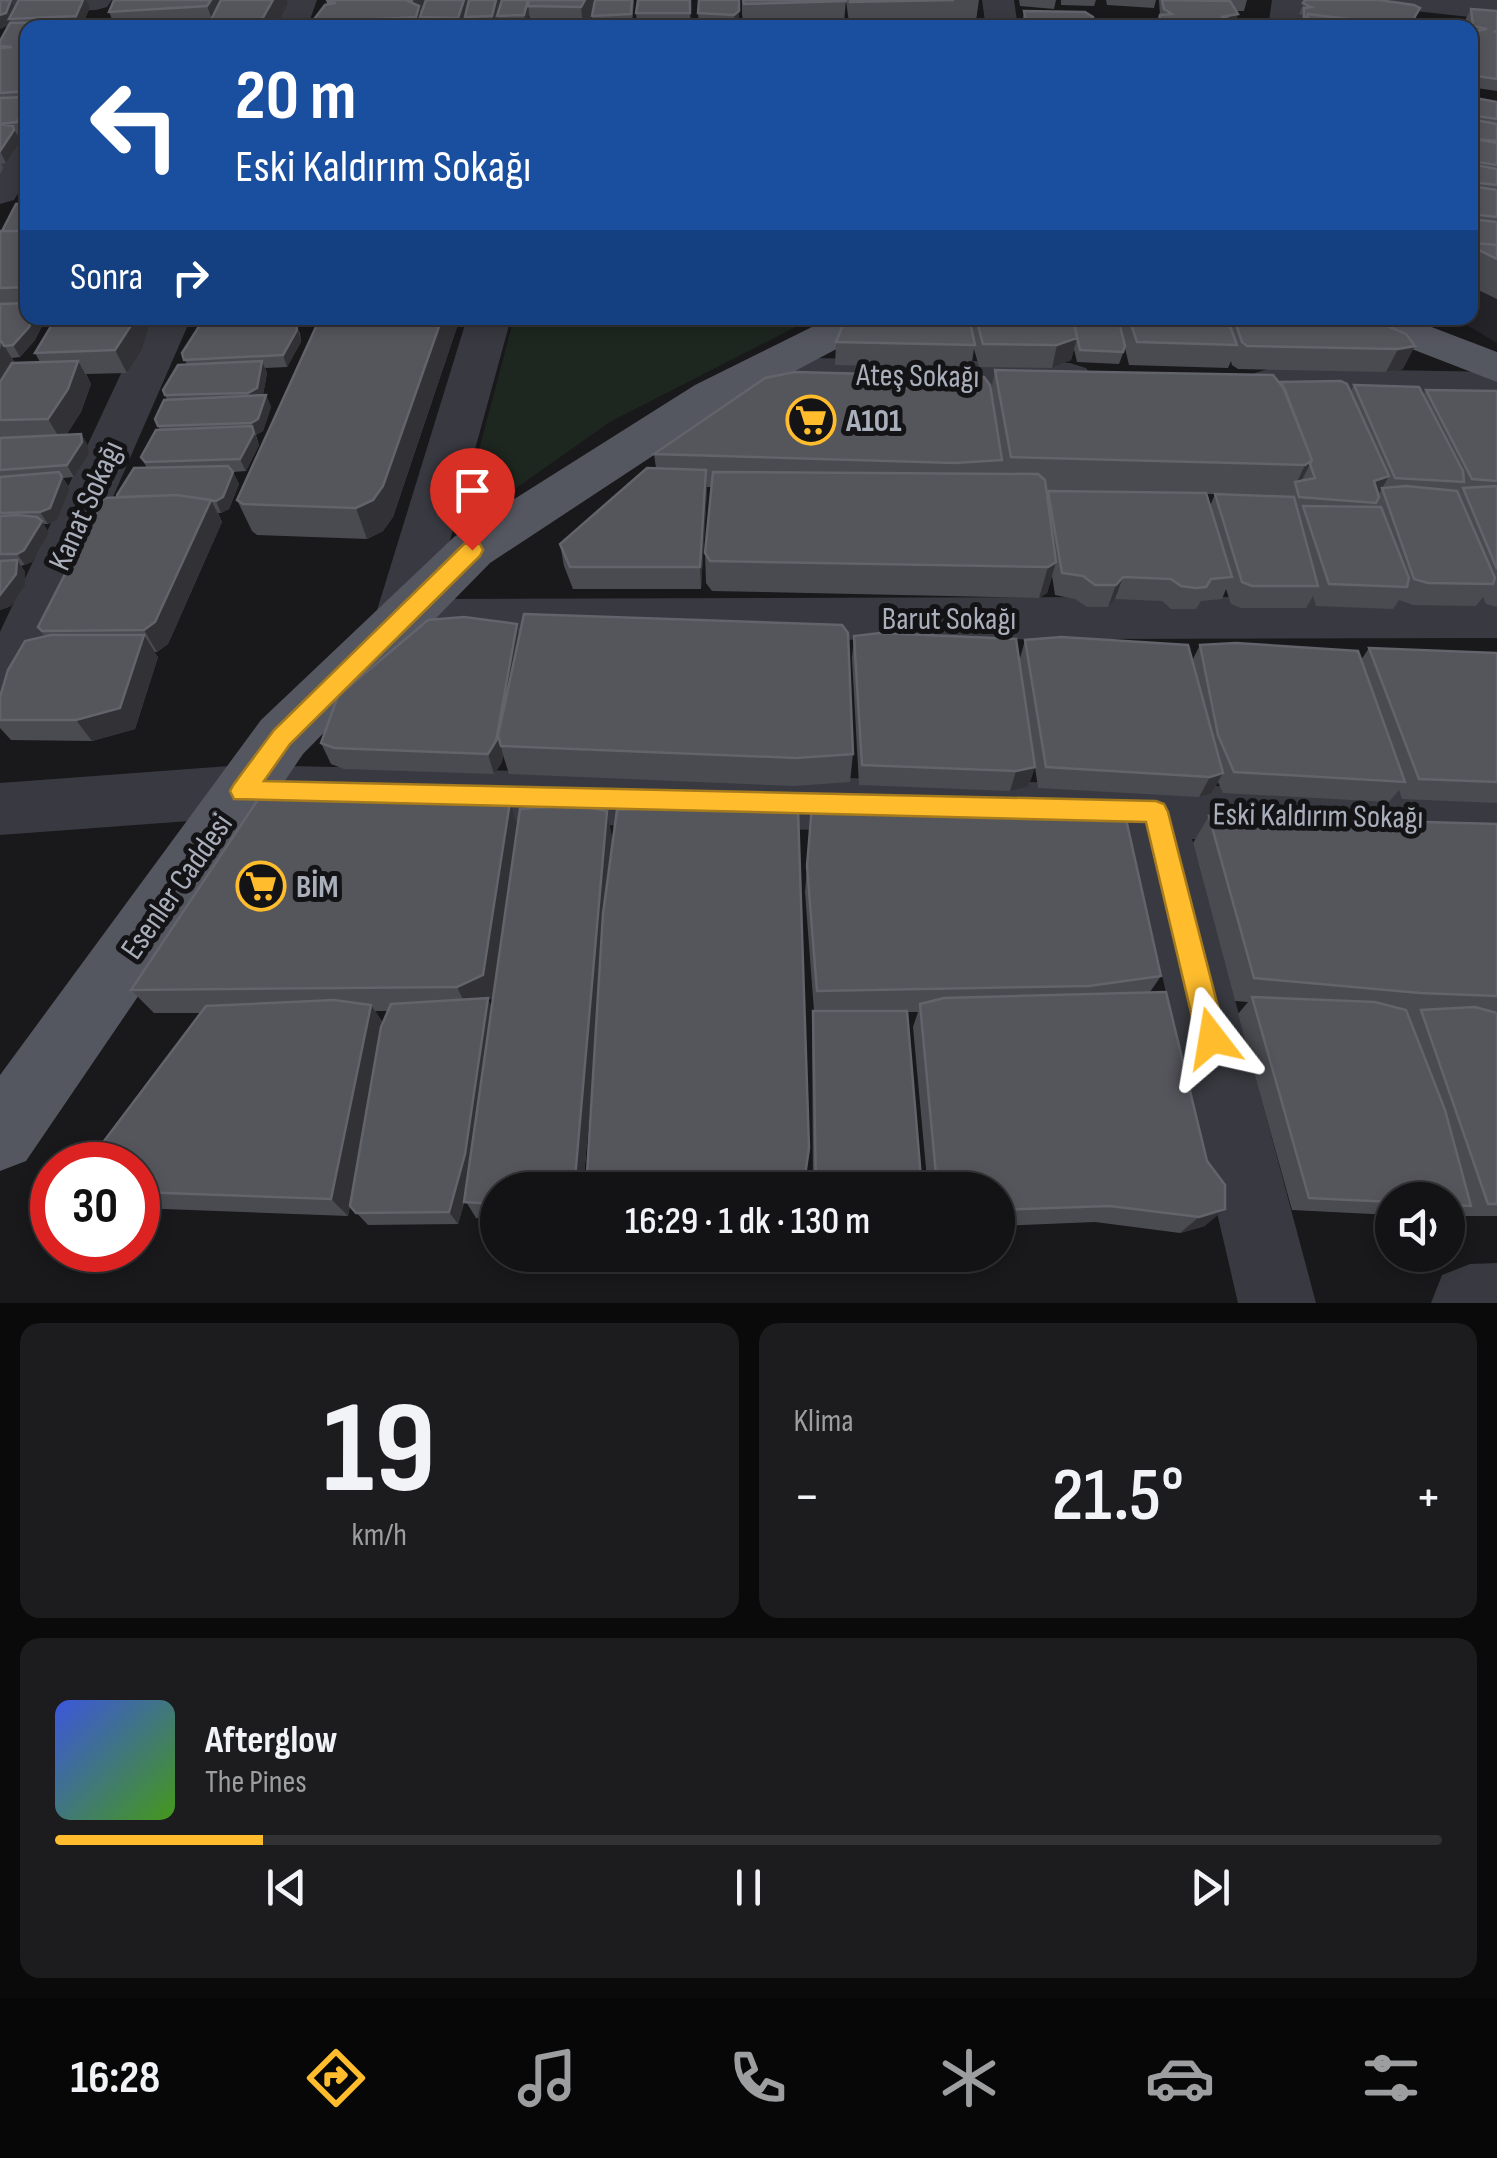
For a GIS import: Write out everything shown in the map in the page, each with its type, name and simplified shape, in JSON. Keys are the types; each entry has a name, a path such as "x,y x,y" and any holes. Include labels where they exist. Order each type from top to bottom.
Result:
{"main road":[{"name":"Esenler Caddesi","path":"0,1134 282,737 472,550 711,396 850,325"},
{"path":"1400,325 1497,368"}],"street":[{"path":"0,3 96,0"},
{"path":"1420,7 1497,10"},
{"path":"0,192 20,157"},
{"name":"Kanat Sokağı","path":"0,692 167,325"},
{"path":"401,620 487,325"},
{"name":"Ateş Sokağı","path":"758,372 1118,379"},
{"path":"1238,382 1497,388"},
{"name":"Barut Sokağı","path":"401,620 1497,617"},
{"name":"Eski Kaldırım Sokağı","path":"0,809 243,791 1497,819"},
{"path":"1156,812 1277,1303"},
{"path":"1470,1303 1497,1302"}],"shaded area":[{"path":"1478,199 1497,202 1497,343 1467,325 1478,325"},
{"path":"512,325 799,325 610,422 458,529"}],"building":[{"path":"0,0 11,0 6,13 0,15"},
{"path":"19,0 83,0 76,16 9,19"},
{"path":"114,0 211,0 207,6 109,12"},
{"path":"221,0 273,0 262,20 211,20"},
{"path":"413,0 408,1 419,6 416,17 318,20 315,18 325,5 336,3 328,2"},
{"path":"426,0 464,0 458,18 420,17"},
{"path":"469,0 496,0 492,16 465,17"},
{"path":"502,0 528,0 524,15 497,16"},
{"path":"529,0 585,0 581,7 528,6"},
{"path":"595,0 632,0 631,14 592,16"},
{"path":"638,0 690,0 690,13 636,13"},
{"path":"699,0 739,0 739,11 734,15 698,13"},
{"path":"743,0 846,0 846,1 744,4"},
{"path":"850,0 954,0 850,2"},
{"path":"1162,0 1230,1 1238,14 1221,17 1232,20 1159,20 1160,15 1172,14 1164,9"},
{"path":"1379,0 1420,8 1413,20 1354,20 1308,14 1306,19 1304,8 1311,7 1303,3"},
{"path":"1471,9 1497,11 1497,79 1478,76 1478,31 1487,29 1478,27 1478,20 1472,20"},
{"path":"1024,11 1085,12 1093,20 1026,20"},
{"path":"1308,14 1357,20 1307,20"},
{"path":"10,23 20,23 20,92 0,93 0,48 12,47 0,46 0,41"},
{"path":"20,97 17,122 0,124 0,98"},
{"path":"1478,98 1497,102 1497,119 1478,116"},
{"path":"1478,120 1497,124 1497,141 1478,139"},
{"path":"0,124 13,126 14,130 0,151"},
{"path":"1478,140 1497,143 1497,165 1478,162"},
{"path":"1478,165 1497,169 1497,185 1478,183"},
{"path":"1478,187 1497,190 1497,217 1478,215"},
{"path":"16,204 20,204 20,231 2,231"},
{"path":"1478,220 1497,222 1497,245 1478,243"},
{"path":"0,231 20,231 20,287 0,288"},
{"path":"1478,243 1497,245 1497,259 1478,250"},
{"path":"20,303 20,325 30,325 13,345 0,342 0,304"},
{"path":"52,325 131,325 115,350 35,353"},
{"path":"200,325 296,325 283,355 184,360 182,353"},
{"path":"317,325 440,325 383,486 373,500 356,508 243,504 237,500"},
{"path":"843,325 971,325 975,345 836,342"},
{"path":"978,325 1074,325 1077,338 1057,345 983,344"},
{"path":"1075,325 1120,325 1123,352 1080,350"},
{"path":"1131,325 1230,325 1237,345 1137,342"},
{"path":"1236,325 1385,325 1406,334 1415,346 1247,346"},
{"path":"78,361 68,389 48,419 0,420 0,382 12,363"},
{"path":"262,361 257,388 248,393 165,395 163,390 178,365"},
{"path":"995,370 1273,375 1285,390 1312,460 1305,465 1011,457"},
{"path":"795,372 984,377 990,385 1002,460 955,463 654,454 765,378"},
{"path":"1281,382 1347,384 1389,476 1374,481 1379,497 1376,503 1299,497 1295,482 1315,478 1312,460"},
{"path":"1354,385 1419,387 1463,471 1464,482 1395,478"},
{"path":"1426,390 1497,391 1497,481 1472,479"},
{"path":"266,395 258,419 251,423 158,426 155,419 164,400"},
{"path":"252,426 254,433 240,459 145,462 141,457 156,430"},
{"path":"81,434 82,442 67,465 0,470 0,438"},
{"path":"228,466 233,472 223,497 216,501 177,495 117,495 134,468"},
{"path":"647,468 706,470 700,567 570,567 560,544"},
{"path":"59,472 62,477 50,508 0,513 0,477"},
{"path":"713,472 1038,474 1045,480 1056,562 1048,567 710,561 705,553"},
{"path":"1497,486 1497,569 1463,488"},
{"path":"1382,488 1457,491 1495,578 1493,584 1428,583 1414,579"},
{"path":"1048,491 1206,493 1232,577 1211,579 1206,587 1195,588 1181,586 1171,579 1123,577 1116,585 1095,585 1083,576 1062,573"},
{"path":"1215,494 1294,497 1318,586 1252,586 1242,582"},
{"path":"177,495 211,500 155,622 144,630 42,631 38,627 104,498"},
{"path":"1303,506 1381,507 1409,578 1407,587 1329,584"},
{"path":"18,515 42,521 24,550 0,554 0,516"},
{"path":"17,560 16,574 0,595 0,561"},
{"path":"524,614 842,625 848,633 853,754 796,758 501,746 498,736"},
{"path":"464,617 517,624 496,741 488,754 334,748 321,743 338,696 428,620"},
{"path":"880,633 1016,639 1035,767 1016,771 862,765 854,636"},
{"path":"51,635 144,635 120,708 76,720 0,720 0,697 8,670 25,641"},
{"path":"1061,637 1188,645 1223,773 1210,777 1046,767 1025,640"},
{"path":"1236,643 1358,651 1405,782 1234,772 1218,735 1200,645"},
{"path":"1369,648 1497,653 1497,782 1419,779"},
{"path":"275,792 510,802 483,975 457,987 131,990 259,798"},
{"path":"725,803 798,810 809,1148 806,1172 587,1172 603,914 617,810"},
{"path":"575,805 607,811 576,1172 480,1172 480,1203 464,1202 520,809"},
{"path":"812,806 1118,810 1126,819 1161,976 1089,986 817,991 807,866"},
{"path":"1209,816 1497,824 1497,996 1254,978"},
{"path":"1166,992 1207,1161 1225,1185 1225,1209 1199,1217 1110,1206 1015,1209 1015,1172 936,1172 920,1004 944,998"},
{"path":"1252,997 1375,1002 1406,1010 1445,1110 1464,1182 1375,1182 1375,1201 1309,1198"},
{"path":"488,998 465,1154 449,1212 356,1213 350,1206 381,1027 391,1004"},
{"path":"334,1000 371,1005 331,1199 160,1193 160,1142 103,1142 206,1006"},
{"path":"1475,1007 1497,1013 1497,1204 1488,1204 1421,1010"},
{"path":"813,1011 907,1011 920,1172 816,1172"},
{"path":"1465,1184 1471,1206 1465,1206"}],"place":[{"name":"A101","path":"811,420"},
{"name":"BİM","path":"261,886"}],"route":[{"path":"472,550 282,737 243,791 1156,812 1212,1038"}]}
